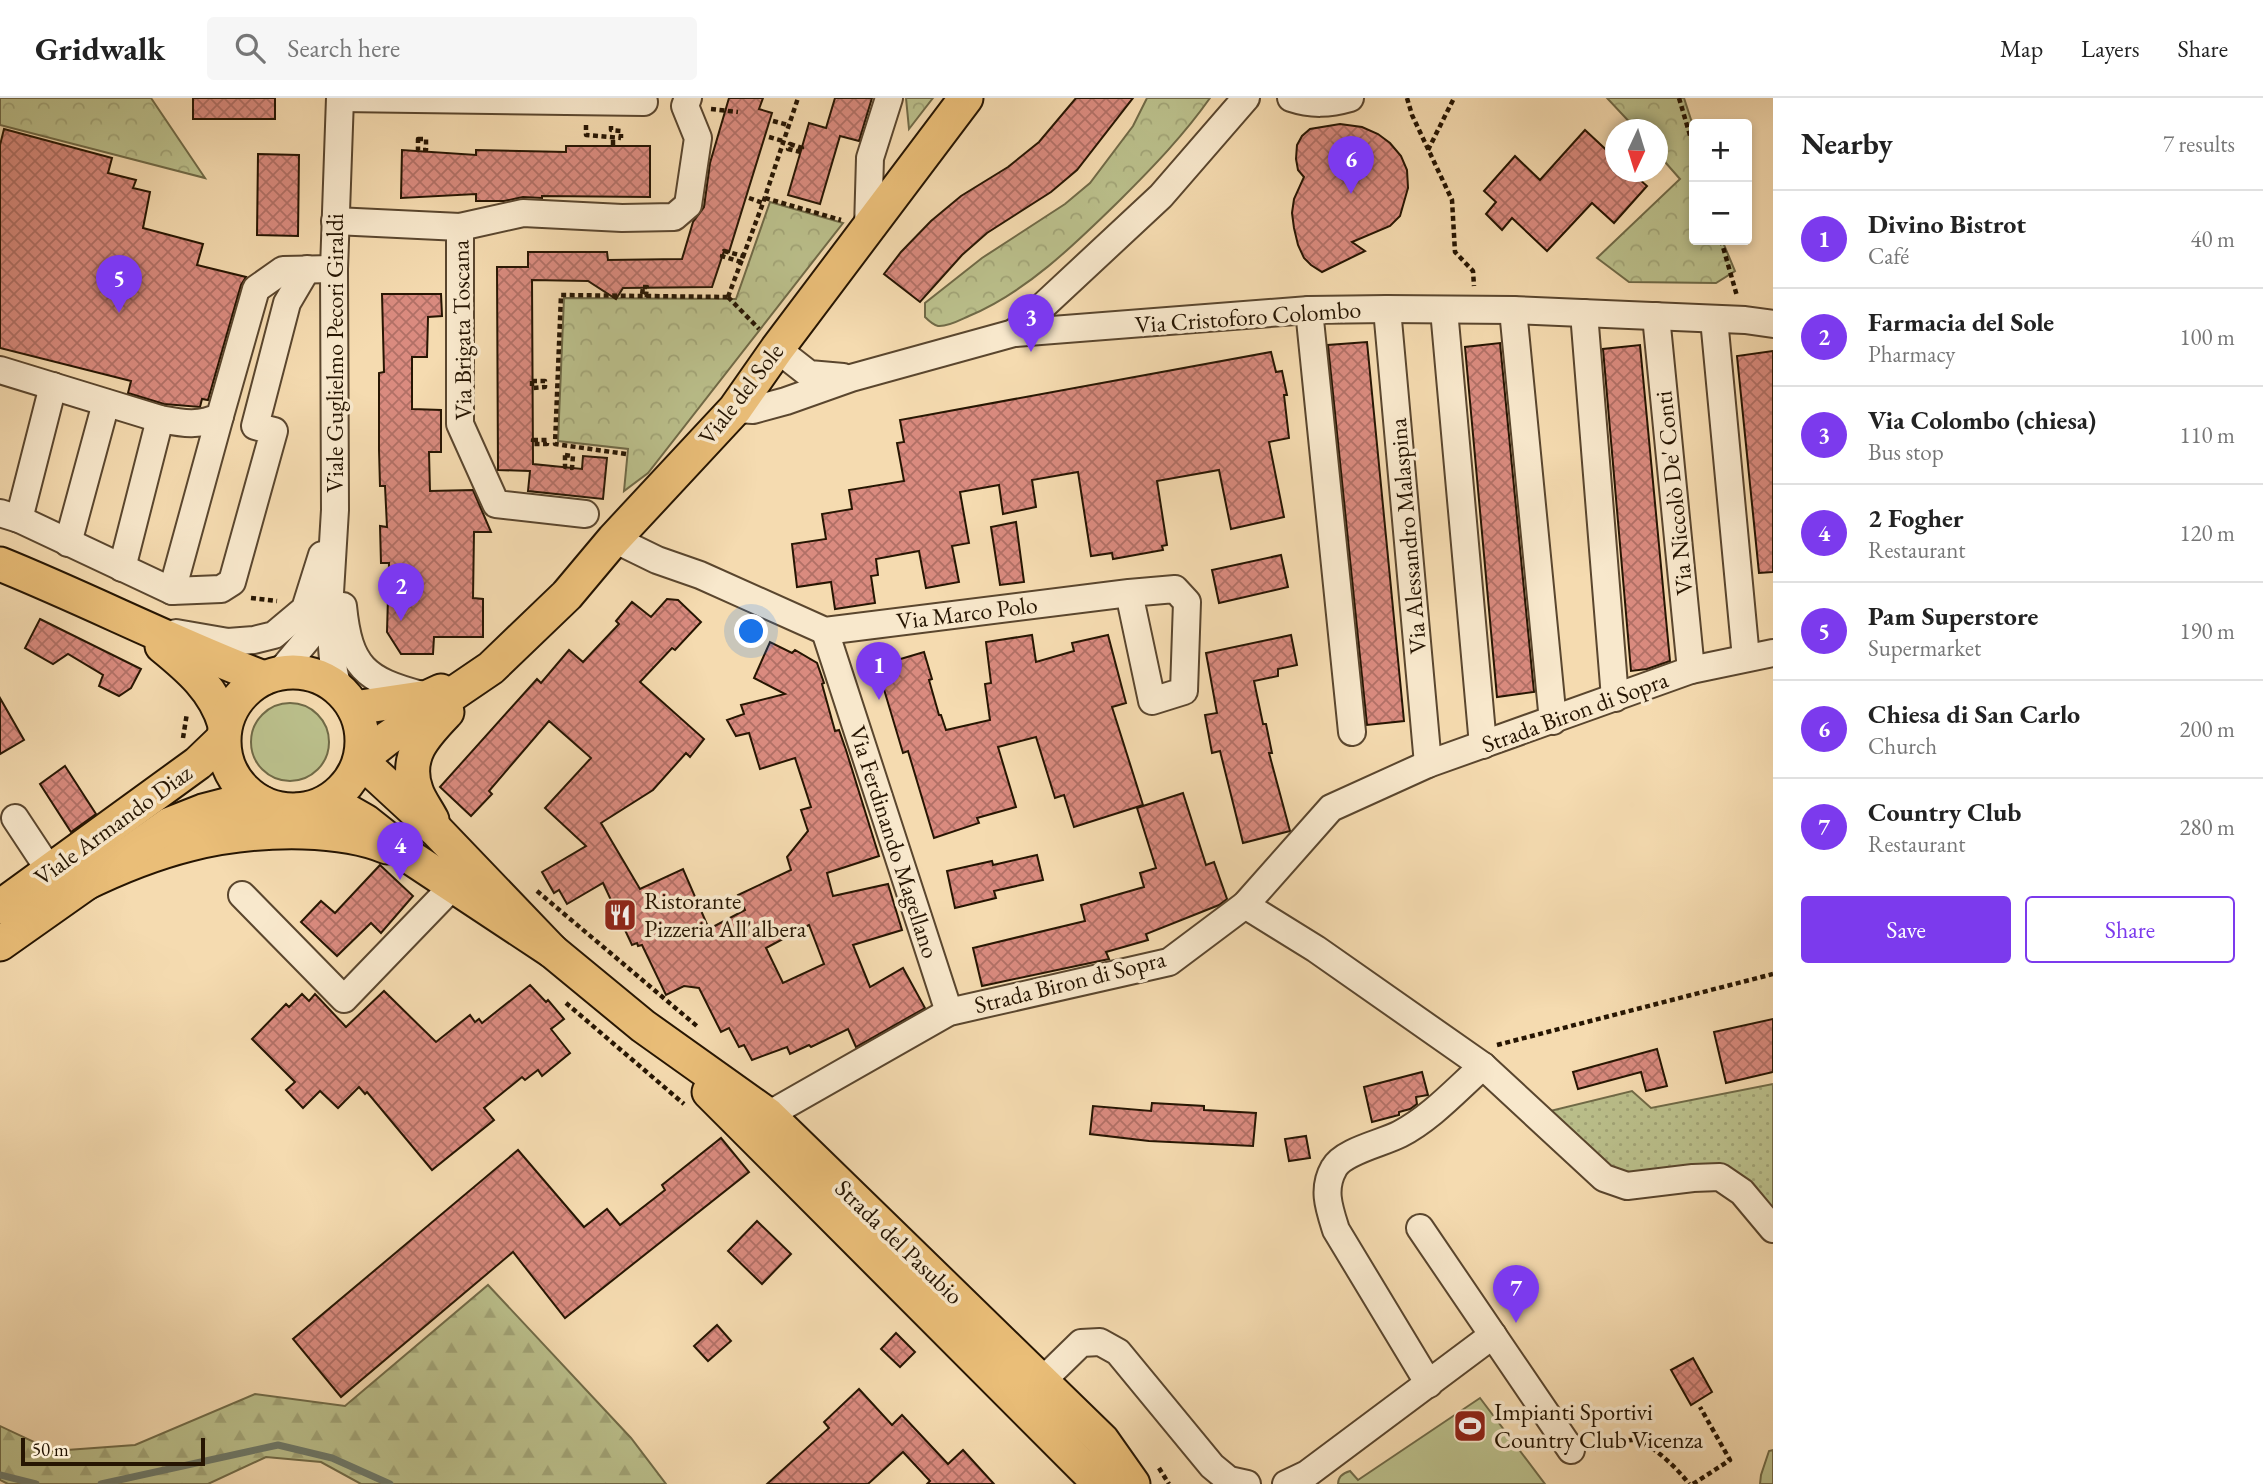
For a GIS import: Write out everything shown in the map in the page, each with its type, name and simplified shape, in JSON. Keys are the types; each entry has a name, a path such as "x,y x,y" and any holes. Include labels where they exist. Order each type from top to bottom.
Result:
{"main road":[{"name":"Viale del Sole","path":"360,760 491,668 567,595 614,539 735,409 966,98"},
{"path":"0,564 138,626 272,675 311,674 325,679 346,698 362,733 360,760"},
{"path":"138,626 183,663 210,690 222,714 225,754 230,769 238,783 262,803"},
{"name":"Viale del Sole","path":"346,698 428,697 491,668"},
{"path":"437,831 416,791 411,767 413,754 437,723 491,668"},
{"path":"224,732 233,706 246,689 272,675"},
{"name":"Viale Armando Diaz","path":"0,907 198,763 224,732"},
{"name":"Strada del Pasubio","path":"299,810 320,805 338,794 352,779 360,760 437,831 552,951"},
{"name":"Viale Armando Diaz","path":"0,944 170,824 230,804 262,803"},
{"name":"Strada del Pasubio","path":"262,803 274,808 351,813 365,821 413,859 552,951 643,1026 768,1115 1102,1440 1133,1484"},
{"path":"82,885 127,863 174,846 222,836 272,831 321,833 371,840 413,859"},
{"name":"Strada del Pasubio","path":"643,1026 1100,1484"}],"street":[{"path":"340,98 644,102"},
{"name":"Viale Guglielmo Pecori Giraldi","path":"340,98 334,269 335,510 328,609 334,672 346,698"},
{"path":"335,221 460,227 523,213 622,218 674,217 688,205 698,138 685,106 688,98"},
{"path":"868,228 870,158 889,98"},
{"path":"1014,333 1161,196 1246,98"},
{"path":"1291,98 1304,103 1329,104 1350,98"},
{"name":"Via Brigata Toscana","path":"460,227 460,424 496,504 585,514"},
{"path":"255,426 287,303 307,268"},
{"path":"172,591 256,289 283,270 334,269"},
{"name":"Via Cristoforo Colombo","path":"735,409 753,410 851,378 1014,333 1308,310 1387,309 1513,310 1745,320 1773,324"},
{"name":"Via Alessandro Malaspina","path":"1387,309 1428,764"},
{"path":"1308,310 1352,732"},
{"path":"1444,310 1483,745"},
{"path":"1513,310 1553,721"},
{"path":"1584,313 1615,698"},
{"name":"Via Niccolò De' Conti","path":"1656,316 1690,670"},
{"path":"1714,319 1746,658"},
{"path":"777,349 809,374 851,378"},
{"path":"0,370 53,386 106,403 160,419 184,424 209,422 255,426 274,431 232,582 221,589 172,591 9,516 53,386"},
{"path":"68,543 106,403"},
{"path":"122,568 160,419"},
{"path":"138,626 228,642 274,635 296,619 307,606 335,510"},
{"path":"335,510 343,611 354,655 361,667 377,680 394,688 428,697"},
{"path":"614,539 825,631"},
{"name":"Via Marco Polo","path":"825,631 1129,593"},
{"path":"272,675 310,636 328,609"},
{"name":"Via Ferdinando Magellano","path":"825,631 948,1012"},
{"name":"Strada Biron di Sopra","path":"768,1115 948,1012 1169,961 1245,905 1331,808 1428,764 1690,670 1773,653"},
{"path":"15,818 50,871"},
{"path":"242,895 344,999 453,886"},
{"path":"1245,905 1316,949 1483,1066 1604,1178 1627,1186 1720,1177 1742,1192 1773,1229"},
{"path":"1429,1384 1336,1230 1327,1204 1327,1184 1335,1165 1350,1155 1401,1134 1483,1066"},
{"path":"1420,1228 1571,1450"},
{"path":"1302,1481 1493,1335"},
{"path":"1042,1381 1081,1343 1100,1342 1118,1352 1212,1466 1229,1479 1247,1484"}],"path":[{"path":"728,297 798,98"},
{"path":"1407,98 1452,200 1455,252 1473,271 1475,310"},
{"path":"1428,150 1454,98"},
{"path":"1679,98 1689,132"},
{"path":"773,121 788,125"},
{"path":"613,145 610,137 621,138"},
{"path":"769,137 783,141"},
{"path":"749,198 868,228"},
{"path":"1722,245 1745,320"},
{"path":"625,454 555,444 561,295 728,297 777,349"},
{"path":"182,747 188,715 183,705"},
{"path":"1483,1066 1499,1044 1773,974"},
{"path":"562,1000 685,1105"},
{"path":"1571,1450 1590,1450 1633,1440 1655,1450 1691,1484 1730,1460 1700,1407"}],"green space":[{"path":"0,98 151,98 205,178 0,125"},
{"path":"906,98 933,98 909,129"},
{"path":"1147,98 1210,98 1156,163 1050,265 990,306 950,324 942,326 931,323 925,317 925,303 982,258 1065,204 1090,183 1133,126"},
{"path":"1607,98 1684,98 1691,119 1689,245 1724,245 1735,271 1716,283 1629,282 1597,258 1680,179 1668,165 1668,119 1627,119"},
{"path":"770,202 843,223 648,473 624,491 628,449 558,441 564,298 736,299"},
{"path":"290,703 305,706 322,720 329,742 326,757 312,774 290,781 275,778 258,764 251,742 254,727 268,710"},
{"path":"1773,1084 1773,1215 1754,1193 1629,1177 1603,1164 1546,1112 1632,1091 1651,1108"},
{"path":"488,1285 631,1438 666,1484 361,1484 321,1462 266,1457 208,1484 8,1484 0,1480 0,1426 53,1451 135,1445 255,1394 345,1406"},
{"name":"Impianti Sportivi Country Club Vicenza","path":"1480,1398 1545,1484 1338,1484 1341,1476 1350,1471 1358,1480"},
{"path":"1773,1450 1773,1484 1760,1484 1769,1451"}],"building":[{"path":"193,98 275,98 275,119 193,119"},
{"path":"729,98 763,98 759,109 772,113 729,252 724,251 712,287 623,288 616,299 588,281 532,280 533,464 582,469 583,456 607,458 603,499 528,491 530,471 498,470 497,267 528,267 528,252 607,252 608,260 682,259 693,222 704,207 710,163"},
{"path":"835,98 872,98 859,141 840,136 820,204 788,195 809,123 826,128"},
{"path":"1076,98 1133,98 1077,170 1051,192 987,233 962,255 920,302 884,274 931,221 961,196 1008,167 1039,142"},
{"path":"1340,124 1362,127 1390,143 1401,156 1407,170 1408,188 1400,216 1390,226 1352,242 1365,251 1322,272 1304,258 1294,228 1294,199 1304,177 1298,170 1297,145 1310,129"},
{"path":"4,129 112,158 108,173 136,180 133,188 150,192 143,228 203,244 197,265 246,277 241,285 208,400 202,399 200,407 164,404 128,393 131,381 0,348 0,145"},
{"path":"1585,130 1605,149 1605,182 1642,182 1647,186 1614,223 1592,203 1547,251 1512,218 1502,230 1486,214 1496,202 1484,191 1515,156 1540,180"},
{"path":"566,146 650,146 650,197 542,196 504,201 476,201 476,194 401,198 402,150 476,155 476,150 566,152"},
{"path":"258,154 299,155 298,236 257,235"},
{"path":"382,294 441,294 442,316 428,317 427,357 412,357 412,409 441,410 441,452 429,452 430,491 473,490 491,532 474,532 473,598 483,599 483,637 434,637 433,654 401,654 387,632 389,563 381,563 380,526 387,527 385,486 380,486 379,450 379,373 384,372"},
{"path":"1367,342 1404,721 1367,725 1328,345"},
{"path":"1500,343 1534,692 1497,697 1465,347"},
{"path":"1640,345 1670,661 1631,671 1603,349"},
{"path":"1773,351 1773,572 1759,573 1737,356"},
{"path":"1271,352 1276,372 1282,371 1287,395 1284,395 1289,438 1269,442 1284,517 1231,529 1219,470 1157,481 1167,545 1162,546 1163,550 1113,559 1112,553 1091,556 1078,472 1032,480 1036,507 1003,514 999,485 960,492 969,543 952,546 959,582 926,588 919,551 876,559 878,575 871,576 875,603 835,609 831,582 797,587 792,544 826,539 822,514 852,509 849,490 904,481 897,443 904,442 900,420"},
{"path":"1016,522 1024,582 1000,585 991,527"},
{"path":"1281,555 1288,587 1219,603 1212,570"},
{"path":"667,599 678,600 701,622 640,682 704,739 690,757 686,753 653,790 601,823 640,889 683,869 709,929 745,910 738,895 791,870 787,857 808,831 801,810 811,807 795,758 760,769 749,733 736,736 727,720 744,714 741,705 785,694 754,678 770,642 792,653 795,650 817,663 835,731 839,730 879,856 827,873 833,896 888,884 902,930 853,945 870,987 903,968 925,1008 856,1047 848,1029 790,1054 787,1047 752,1060 744,1045 739,1047 729,1028 721,1032 699,988 684,986 666,995 642,945 632,945 603,883 567,904 559,890 554,893 542,872 586,846 545,808 591,758 549,721 489,791 492,794 471,816 440,787 537,679 541,683 569,650 583,662 619,624 616,621 632,602 651,617","holes":["809,925 824,964 783,983 766,948"]},
{"path":"40,619 141,669 131,688 119,696 99,686 103,675 68,654 53,664 25,648"},
{"path":"1032,635 1036,662 1074,651 1072,643 1108,635 1126,703 1112,707 1143,805 1074,827 1064,795 1055,798 1036,737 998,747 1016,807 977,818 979,823 934,838 908,751 903,753 877,666 924,652 932,679 929,680 946,730 990,720 985,684 991,683 986,642"},
{"path":"1291,635 1297,665 1278,669 1278,676 1254,681 1272,753 1269,753 1290,831 1243,843 1220,751 1212,753 1205,715 1217,713 1206,653"},
{"path":"0,698 24,740 0,754"},
{"path":"65,766 96,814 71,832 40,784"},
{"path":"1183,793 1206,865 1214,862 1227,899 1219,905 1146,934 1148,940 1106,952 1109,959 982,986 973,948 1085,921 1081,905 1144,887 1140,873 1156,868 1137,808"},
{"path":"1037,855 1043,880 994,891 996,898 955,908 947,871 992,861 993,865"},
{"path":"380,865 413,896 381,933 371,923 337,956 301,922 321,901 335,913"},
{"path":"530,985 546,1002 548,1000 564,1019 551,1029 570,1053 542,1076 538,1070 525,1080 522,1077 484,1108 494,1120 432,1170 367,1092 365,1094 359,1087 338,1108 320,1091 303,1108 286,1090 295,1082 252,1039 286,1004 289,1007 302,994 309,1001 315,994 346,1027 384,991 436,1042 470,1015 475,1022 479,1019 482,1023"},
{"path":"1773,1019 1773,1072 1726,1083 1714,1032"},
{"path":"1657,1049 1667,1086 1646,1091 1641,1072 1578,1089 1573,1072"},
{"path":"1422,1072 1428,1095 1416,1097 1417,1104 1399,1112 1399,1115 1372,1122 1364,1087"},
{"path":"1152,1103 1256,1113 1253,1146 1149,1141 1090,1134 1093,1106 1151,1111"},
{"path":"1306,1136 1310,1158 1289,1161 1285,1139"},
{"path":"721,1138 749,1172 565,1318 513,1252 341,1397 293,1339 518,1150 584,1227 607,1209 620,1225 665,1190 662,1185"},
{"path":"757,1221 791,1254 762,1284 728,1251"},
{"path":"717,1325 731,1341 708,1361 694,1346"},
{"path":"896,1333 915,1352 900,1367 881,1349"},
{"path":"1693,1358 1712,1392 1691,1405 1671,1370"},
{"path":"859,1389 892,1425 902,1415 948,1464 963,1450 994,1484 927,1484 930,1481 903,1452 868,1484 767,1484 829,1428 824,1422"}],"waterway":[{"path":"101,1484 278,1445 332,1458 390,1484"},
{"path":"0,1475 36,1484"}],"place":[{"name":"Chiesa di San Carlo","path":"1351,194"},
{"name":"Pam Superstore","path":"119,313"},
{"name":"Via Colombo (chiesa)","path":"1031,352"},
{"name":"Farmacia del Sole","path":"401,621"},
{"name":"Divino Bistrot","path":"879,700"},
{"name":"2 Fogher","path":"400,880"},
{"name":"Ristorante Pizzeria All'albera","path":"620,915"},
{"name":"Country Club","path":"1516,1323"},
{"name":"Impianti Sportivi Country Club Vicenza","path":"1470,1426"}]}
